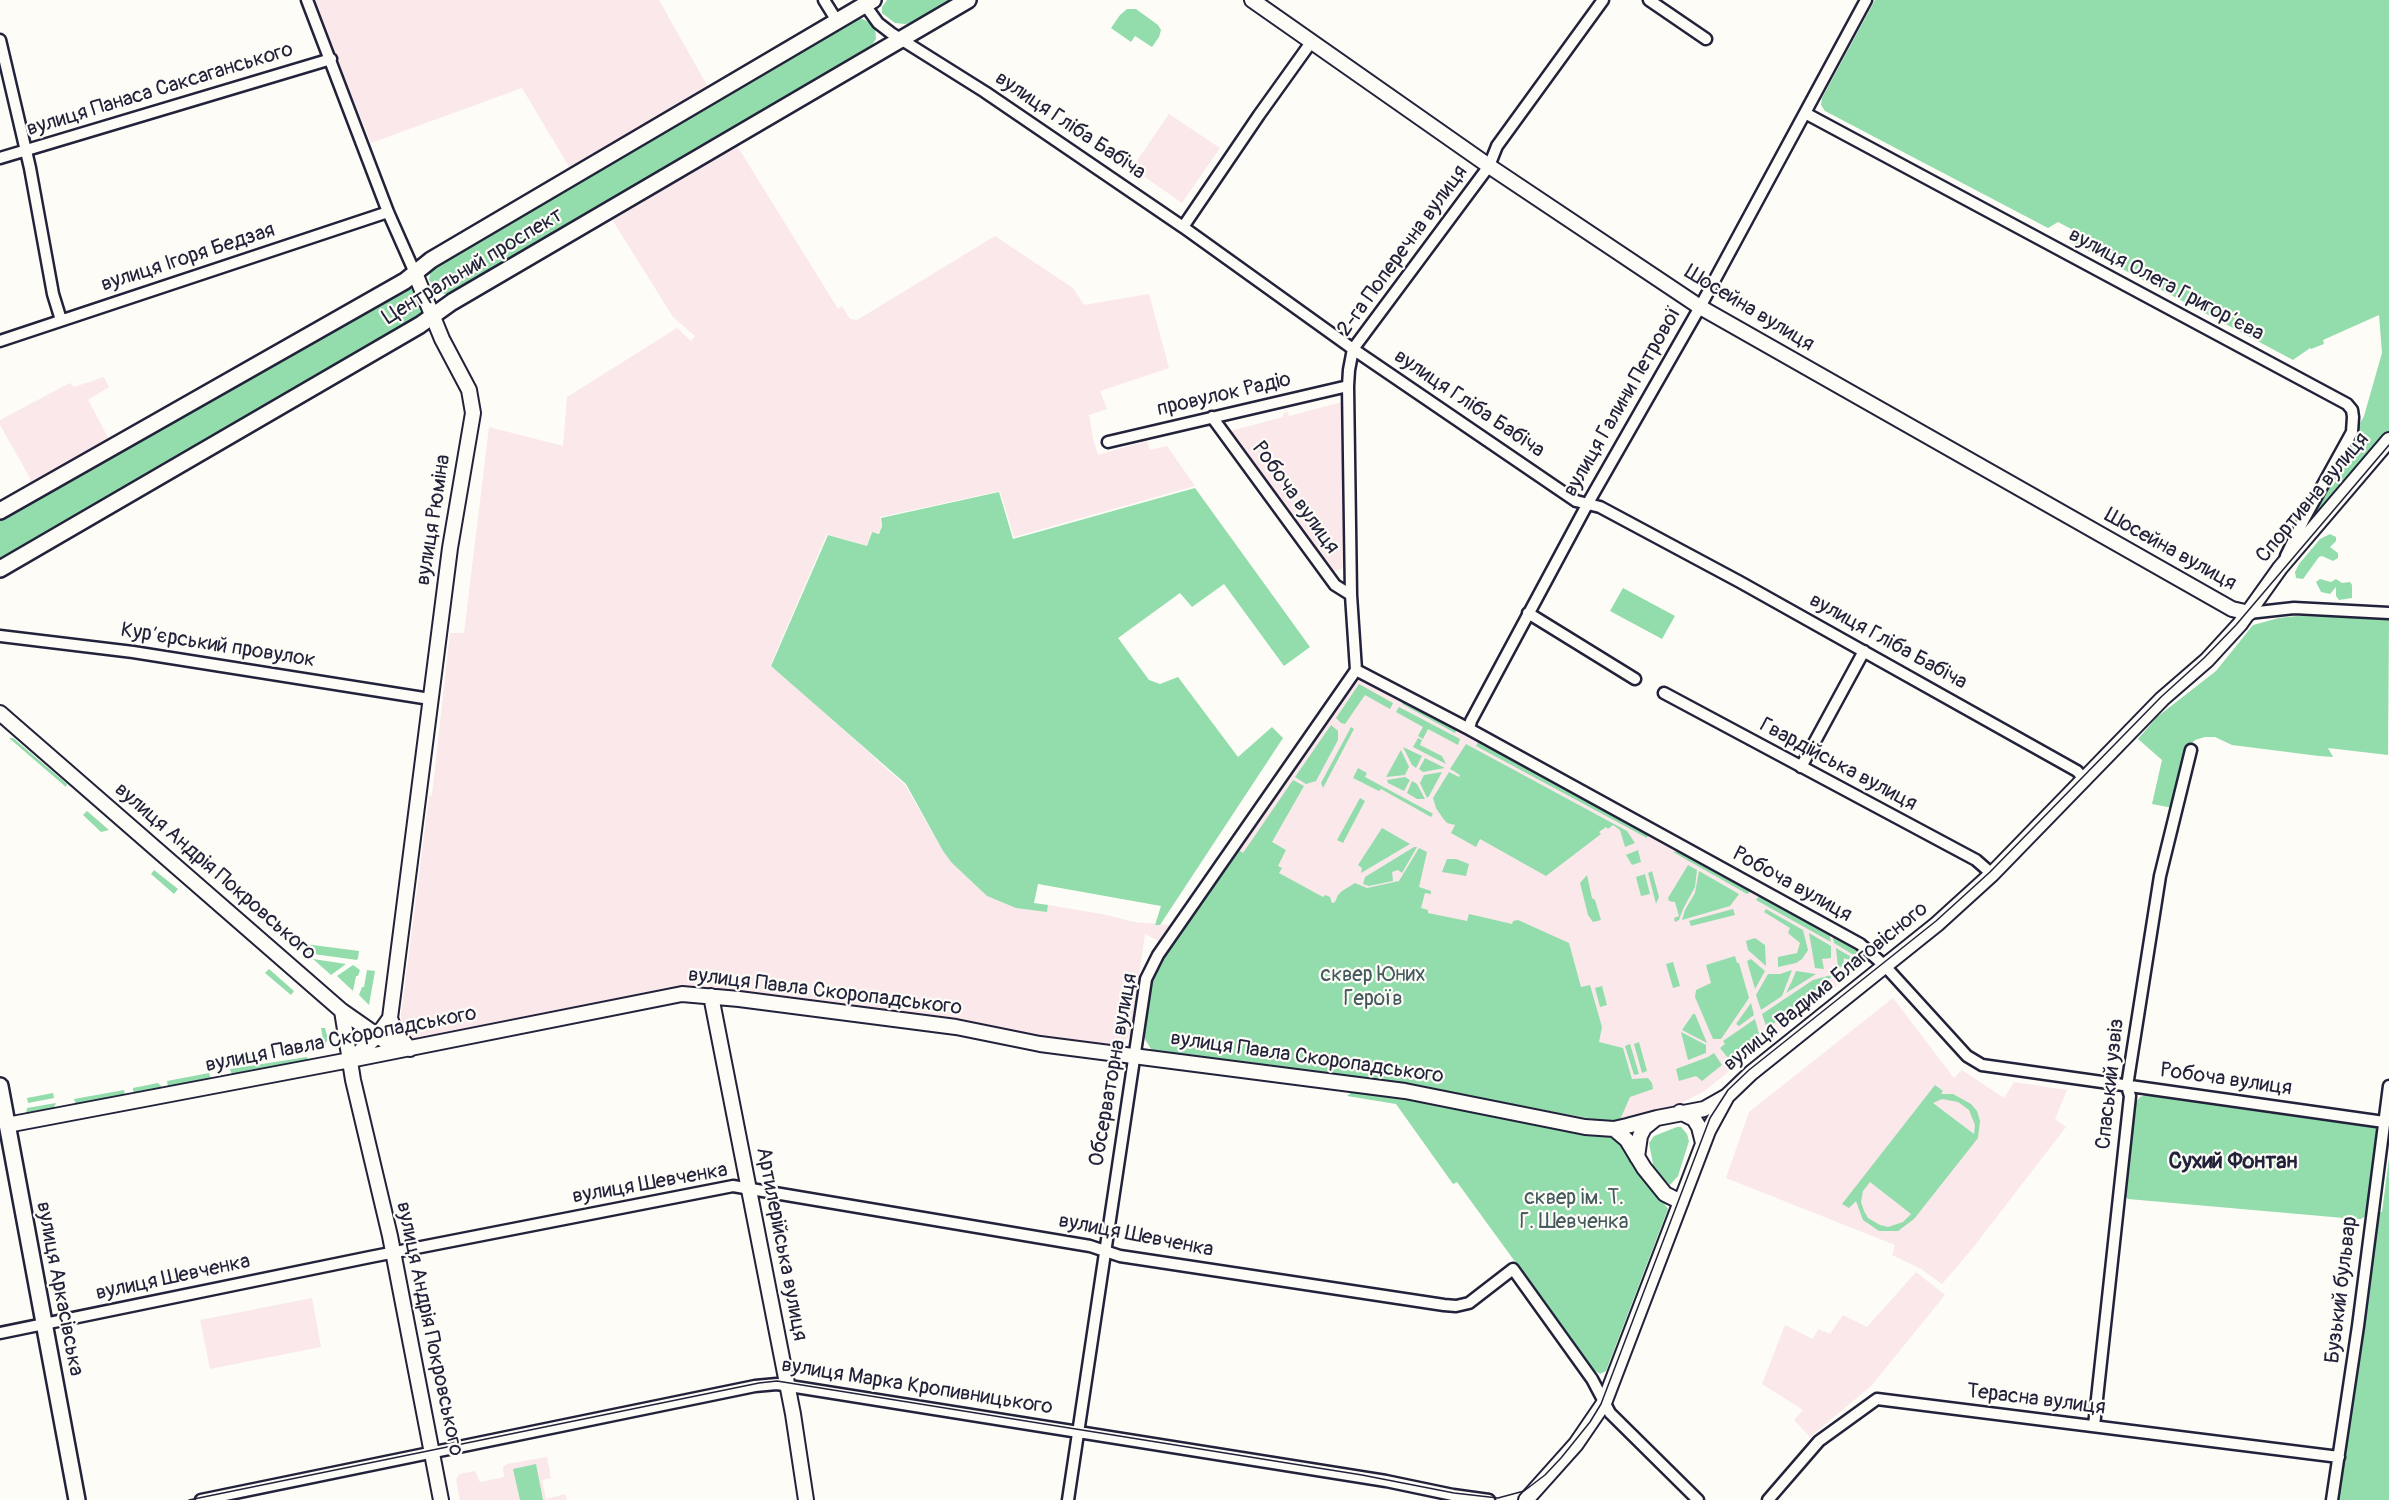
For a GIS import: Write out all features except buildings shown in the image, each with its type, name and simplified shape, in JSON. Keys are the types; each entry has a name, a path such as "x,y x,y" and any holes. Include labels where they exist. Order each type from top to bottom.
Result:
{"main road":[{"name":"Центральний проспект","path":"0,569 968,0"},
{"name":"Центральний проспект","path":"0,511 405,281 431,260 869,2"},
{"name":"вулиця Аркасівська","path":"0,1086 4,1126 78,1500"}],"street":[{"name":"вулиця Рюміна","path":"307,0 388,212 442,339 469,390 472,413 450,548 390,1018 377,1036 350,1060"},
{"path":"824,0 837,21"},
{"name":"Шосейна вулиця","path":"1252,0 1489,166 1700,308 2232,609 2249,613"},
{"name":"2-га Поперечна вулиця","path":"1356,670 1352,596 1348,386 1353,349 1489,166 1497,146 1603,0"},
{"path":"1649,0 1706,39"},
{"name":"вулиця Галини Петрової","path":"1469,729 1471,721 1587,503 1700,308 1866,0"},
{"name":"вулиця Гліба Бабіча","path":"869,2 878,23 1035,125 1183,227 1353,349 1576,501 1600,507 1740,582 2076,771 2085,780"},
{"path":"0,40 26,150 53,294 61,320"},
{"path":"1183,227 1312,41"},
{"name":"вулиця Панаса Саксаганського","path":"0,158 331,59"},
{"name":"вулиця Олега Григорʼєва","path":"1805,113 2347,404 2352,410 2352,432 2280,568"},
{"name":"вулиця Ігоря Бедзая","path":"0,341 388,212"},
{"name":"провулок Радіо","path":"1108,442 1348,386"},
{"name":"Робоча вулиця","path":"1212,417 1335,585 1352,596"},
{"name":"Спортивна вулиця","path":"2249,613 2280,568 2389,440"},
{"path":"2249,613 2294,608 2389,613"},
{"path":"1528,613 1635,679"},
{"name":"вулиця Вадима Благовісного","path":"1526,1500 1576,1444 1604,1403 1703,1143 1714,1116 1727,1096 1751,1073 1937,924 1992,874 2162,699 2207,660 2249,613"},
{"name":"Курʼєрський провулок","path":"0,636 133,652 430,699"},
{"path":"1801,766 1864,651"},
{"name":"Робоча вулиця","path":"1356,670 1469,729 1860,944 1885,966 1974,1062 1990,1068 2384,1122"},
{"name":"Обсерваторна вулиця","path":"1068,1500 1146,980 1158,955 1356,670"},
{"name":"Гвардійська вулиця","path":"1664,693 1976,860 1992,874"},
{"name":"вулиця Андрія Покровського","path":"0,713 342,1011 377,1036 395,1045 410,1048"},
{"name":"Спаський узвіз","path":"2094,1426 2130,1096 2127,1086 2160,876 2190,750"},
{"name":"вулиця Павла Скоропадського","path":"4,1126 682,994 957,1027 1040,1044 1405,1091 1585,1127 1614,1129 1704,1108 1727,1096"},
{"name":"Артилерійська вулиця","path":"711,996 787,1384 807,1500"},
{"name":"вулиця Андрія Покровського","path":"342,1011 350,1060 393,1253 441,1500"},
{"path":"390,1018 395,1032 410,1048"},
{"name":"Бузький бульвар","path":"2332,1500 2389,1086"},
{"path":"1680,1112 1695,1119 1703,1143"},
{"path":"1637,1157 1640,1136 1644,1128 1657,1118"},
{"path":"1614,1129 1627,1140 1665,1194 1681,1202"},
{"name":"вулиця Шевченка","path":"0,1334 724,1187 1090,1246 1105,1252 1444,1305 1456,1306 1469,1303 1512,1269 1592,1379 1604,1403"},
{"name":"вулиця Марка Кропивницького","path":"201,1500 755,1386 787,1384 1374,1479 1489,1500"},
{"name":"Терасна вулиця","path":"1768,1500 1819,1441 1876,1400 2339,1456"},
{"path":"1604,1403 1618,1422 1698,1500"}],"shaded area":[{"path":"312,0 659,0 709,89 667,151 679,173 736,144 838,309 842,306 850,319 857,320 995,236 1073,288 1084,305 1149,294 1169,368 1100,391 1107,409 1089,415 1093,439 1098,455 1147,441 1150,450 1167,446 1195,486 1014,537 1000,491 880,517 879,533 871,532 867,546 827,534 770,666 905,785 943,851 952,863 987,896 1016,908 1047,911 1048,905 1134,922 1170,925 1159,941 1145,934 1130,1035 1122,1044 1117,1046 682,987 425,1038 407,1038 402,1031 401,1015 429,797 432,795 450,633 464,633 489,427 563,446 567,397 677,328 691,341 695,336 673,317 608,213 662,182 633,135 571,170 522,88 371,143"},
{"path":"1169,114 1220,148 1182,203 1132,168"},
{"path":"104,377 109,387 88,400 110,441 29,487 30,478 0,425 0,420 70,383 74,387"},
{"path":"1342,402 1345,567 1334,572 1230,431 1283,417 1283,414 1288,412 1289,416"},
{"path":"1359,678 1365,679 1860,949 1864,953 1862,966 1703,1092 1659,1114 1619,1122 1586,1119 1411,1085 1154,1050 1146,1043 1144,1037 1151,985 1156,969"},
{"path":"1893,998 1954,1078 1962,1070 2004,1098 2014,1082 2067,1090 2055,1119 2066,1127 1972,1249 1942,1284 1921,1269 1892,1255 1895,1245 1726,1178 1749,1112"},
{"path":"1916,1272 1945,1295 1871,1386 1810,1437 1794,1420 1803,1410 1762,1384 1785,1325 1813,1339 1818,1329 1830,1334 1843,1315 1867,1327"},
{"path":"312,1298 321,1347 210,1369 200,1320"},
{"path":"547,1457 551,1478 542,1480 546,1499 565,1494 567,1500 460,1500 456,1480 459,1474 475,1471 480,1482 504,1477 503,1467 507,1464"}],"green space":[{"path":"887,0 956,0 918,22 905,24 895,23 882,13 882,7"},
{"path":"1875,0 2389,0 2389,433 2319,515 2313,515 2312,512 2364,416 2382,353 2379,315 2323,340 2324,344 2310,348 2293,360 2068,240 2073,230 2058,222 2048,228 1825,111 1821,105 1822,98"},
{"path":"1127,9 1136,9 1158,25 1161,30 1152,47 1135,36 1131,42 1111,28"},
{"path":"859,18 875,27 876,39 869,49 447,294 438,293 429,280 431,269 847,22"},
{"path":"405,289 415,289 425,311 419,318 0,563 0,519"},
{"path":"1195,488 1310,647 1284,666 1224,584 1192,607 1180,593 1118,638 1149,680 1160,684 1178,677 1238,757 1272,727 1283,738 1160,925 1155,925 1161,906 1038,884 1034,903 1048,905 1047,912 1016,908 987,896 952,863 943,851 906,784 771,666 828,535 867,546 872,532 879,534 882,526 881,518 999,492 1013,539"},
{"path":"2330,534 2336,537 2336,541 2330,547 2338,553 2338,558 2333,561 2319,557 2303,579 2296,578 2295,572 2299,564 2320,539"},
{"path":"2320,579 2331,582 2336,579 2342,583 2350,582 2352,598 2339,600 2336,596 2336,587 2330,594 2321,592 2316,582"},
{"path":"1623,588 1675,616 1662,639 1610,611"},
{"path":"2297,616 2389,618 2388,755 2328,748 2333,757 2319,756 2232,745 2215,737 2205,737 2195,740 2188,748 2173,808 2152,804 2162,760 2138,739 2157,717 2216,671 2253,625"},
{"path":"1359,684 1393,703 1390,709 1365,695 1345,724 1341,723 1336,718"},
{"path":"1404,700 1457,729 1455,733 1402,704"},
{"path":"1399,707 1460,739 1458,745 1428,729 1423,739 1418,736 1423,727 1396,712"},
{"path":"1331,725 1338,731 1338,740 1316,781 1306,784 1295,777"},
{"path":"1351,727 1354,729 1323,788 1321,783"},
{"path":"9,738 13,738 67,784 66,787"},
{"path":"1418,738 1422,740 1420,745 1442,756 1446,764 1413,747"},
{"path":"1478,742 1648,834 1647,838 1476,746"},
{"path":"1466,744 1627,831 1635,843 1625,847 1620,830 1613,825 1608,829 1606,827 1599,832 1601,834 1546,876 1480,839 1476,847 1451,833 1455,825 1447,823 1442,817 1433,798 1449,772 1459,777 1460,775 1450,769"},
{"path":"1403,747 1422,756 1416,768 1412,765"},
{"path":"1401,750 1409,767 1405,775 1386,777"},
{"path":"1425,758 1445,768 1423,772 1419,769"},
{"path":"1358,768 1367,773 1365,777 1433,814 1431,817 1381,789 1379,791 1353,778"},
{"path":"1442,772 1427,798 1420,783 1424,775"},
{"path":"1405,777 1410,780 1404,791 1388,783 1387,780"},
{"name":"сквер Юних Героїв","path":"1293,780 1304,786 1272,842 1286,850 1278,866 1282,868 1279,873 1323,897 1325,895 1330,897 1332,903 1342,891 1355,883 1367,888 1399,881 1419,848 1427,852 1419,887 1431,891 1431,894 1425,893 1421,908 1428,910 1428,913 1467,921 1469,914 1512,924 1513,921 1518,920 1569,943 1581,987 1590,985 1602,1027 1599,1042 1623,1048 1632,1079 1648,1078 1653,1089 1630,1097 1619,1122 1603,1121 1411,1085 1159,1052 1151,1049 1144,1037 1151,985 1156,969 1239,850 1243,853"},
{"path":"1412,781 1417,784 1425,799 1417,799 1407,793"},
{"path":"1360,798 1365,801 1343,843 1337,840"},
{"path":"87,811 109,830 101,832 83,815"},
{"path":"1382,828 1410,844 1361,873 1362,868 1358,865"},
{"path":"1417,847 1402,873 1398,870 1392,872 1393,881 1369,886 1363,884 1365,877"},
{"path":"1638,850 1641,862 1632,865 1626,855"},
{"path":"1680,851 1749,888 1750,892 1747,894 1673,852"},
{"path":"1447,859 1456,859 1469,864 1466,876 1442,872"},
{"path":"1688,865 1697,870 1695,887 1679,920 1675,922 1674,918 1679,916 1675,902 1669,901 1668,898"},
{"path":"154,870 178,889 174,894 151,874"},
{"path":"1652,871 1659,897 1656,904 1648,873"},
{"path":"1699,871 1739,894 1730,906 1682,920 1695,893"},
{"path":"1645,874 1650,894 1641,896 1636,877"},
{"path":"1587,875 1592,898 1595,900 1601,920 1593,922 1588,915 1580,883"},
{"path":"1759,896 1763,896 1829,932 1831,942 1756,900"},
{"path":"1733,909 1735,915 1691,926 1689,921"},
{"path":"1766,909 1803,930 1808,950 1796,963 1778,967 1778,957 1797,953 1800,943 1788,933 1790,928 1764,912"},
{"path":"1809,933 1831,946 1831,958 1822,959 1824,969 1815,968"},
{"path":"1832,934 1860,949 1860,954 1857,957 1834,943"},
{"path":"1755,938 1765,945 1766,966 1748,950 1746,941"},
{"path":"305,944 359,951 358,958 357,960 306,953"},
{"path":"1836,948 1853,959 1850,961 1844,958 1843,966 1838,968"},
{"path":"1735,956 1749,998 1721,1039 1713,1039 1695,997 1696,990 1711,983 1706,965"},
{"path":"313,959 346,964 331,975"},
{"path":"1751,959 1765,971 1755,989 1747,961"},
{"path":"1673,962 1680,986 1673,988 1666,964"},
{"path":"353,965 360,970 356,976 353,991 337,976"},
{"path":"269,969 294,991 291,995 265,973"},
{"path":"367,970 375,971 369,1005 359,995 364,987"},
{"path":"1792,970 1782,996 1761,1010 1756,995 1768,974 1780,974"},
{"path":"1796,971 1816,974 1786,993 1792,981"},
{"path":"1835,974 1767,1029 1762,1014 1813,980"},
{"path":"1602,986 1607,1005 1600,1007 1595,988"},
{"path":"1751,1003 1754,1015 1739,1026 1736,1024"},
{"path":"1695,1014 1707,1043 1682,1030"},
{"path":"1755,1019 1759,1034 1728,1058 1720,1048 1725,1044 1723,1041"},
{"path":"321,1028 325,1028 328,1039 323,1048 306,1051 307,1045 320,1043 323,1039"},
{"path":"1681,1032 1706,1045 1706,1053 1688,1060"},
{"path":"1639,1042 1647,1071 1642,1073 1634,1044"},
{"path":"1630,1044 1639,1074 1634,1075 1625,1046"},
{"path":"1714,1053 1722,1065 1702,1081 1696,1076 1679,1081 1676,1069"},
{"path":"253,1054 254,1061 228,1066 227,1060"},
{"path":"307,1057 308,1060 232,1075 230,1069"},
{"path":"209,1073 211,1079 168,1087 167,1081"},
{"path":"158,1083 163,1088 135,1093 133,1091 133,1088"},
{"path":"1935,1085 1943,1091 1941,1094 1953,1094 1971,1104 1977,1111 1980,1121 1978,1138 1914,1219 1898,1231 1879,1231 1863,1220 1856,1201 1849,1208 1842,1204","holes":["1942,1099 1958,1102 1969,1110 1975,1125 1974,1134 1933,1103","1870,1182 1911,1214 1903,1222 1888,1227 1868,1218 1861,1202 1863,1191"]},
{"path":"124,1090 125,1095 76,1105 74,1099"},
{"name":"сквер ім. Т. Г. Шевченка","path":"1352,1092 1426,1102 1580,1133 1616,1135 1668,1209 1606,1371 1600,1374 1594,1370 1457,1182 1453,1184 1396,1104 1347,1096"},
{"path":"53,1093 54,1098 28,1103 27,1098"},
{"path":"2148,1094 2377,1125 2380,1130 2367,1215 2361,1219 2355,1219 2128,1199 2124,1195 2132,1107 2140,1097"},
{"path":"56,1103 53,1109 26,1114 27,1108"},
{"path":"1681,1127 1687,1134 1689,1141 1678,1176 1670,1185 1654,1169 1649,1143 1654,1136"},
{"path":"2389,1158 2389,1500 2336,1500 2375,1211 2382,1212"},
{"path":"536,1464 543,1500 520,1500 513,1469"}],"tram line":[{"path":"189,1500 777,1381 1362,1475 1454,1493 1498,1498 1524,1491 1545,1475 1561,1458 1590,1422 1601,1404 1710,1118 1728,1090 1749,1070 1936,921 1990,872 2161,697 2236,625 2389,445"}],"district":[{"name":"Сухий Фонтан","path":"2233,1162"}]}
